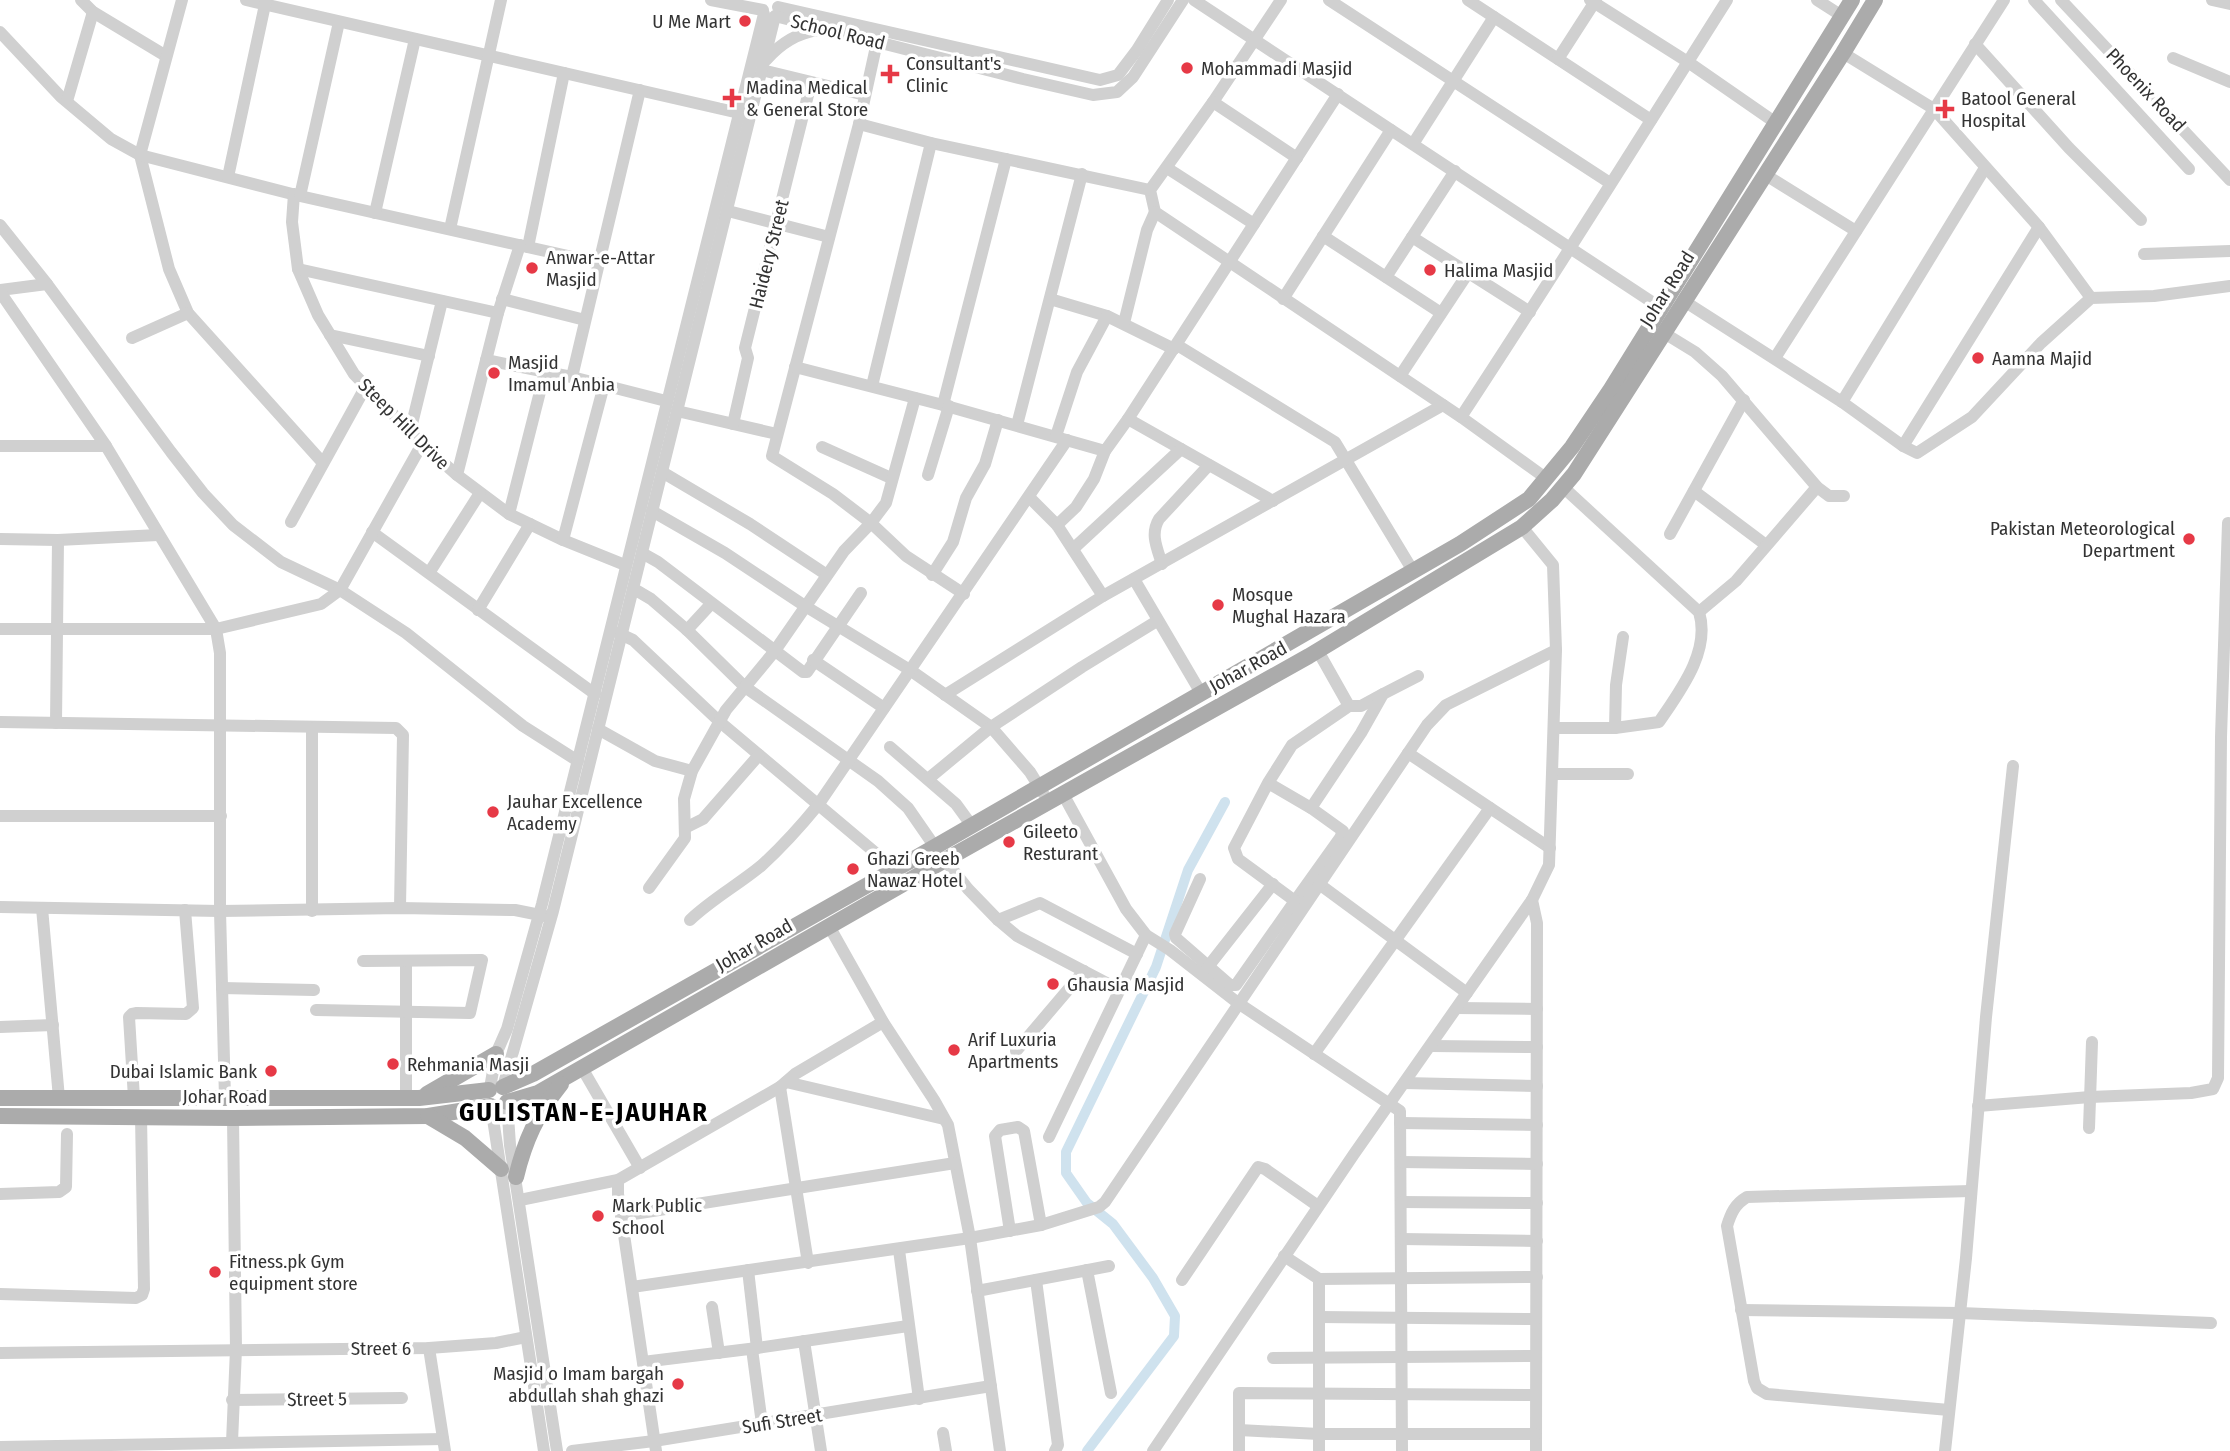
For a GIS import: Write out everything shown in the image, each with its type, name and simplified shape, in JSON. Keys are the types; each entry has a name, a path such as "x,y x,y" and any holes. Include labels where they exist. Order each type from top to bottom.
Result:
{"main road":[{"name":"Johar Road","path":"0,1098 412,1098 538,1093 830,926 940,853 972,826 1413,571 1529,499 1547,479 1611,389 1852,0"},
{"name":"Johar Road","path":"0,1116 428,1116 496,1095 892,871 940,853 1048,802 1318,651 1522,527 1552,500 1574,474 1875,0"},
{"path":"412,1098 496,1054"},
{"path":"516,1177 524,1144 534,1122 567,1077"},
{"path":"428,1116 465,1138 500,1169"}],"street":[{"path":"81,0 93,12 166,56"},
{"path":"182,0 140,155 169,269 188,313 323,463"},
{"path":"246,0 738,113"},
{"path":"450,229 501,0"},
{"name":"School Road","path":"711,0 849,22 1100,80 1118,75 1183,0"},
{"name":"School Road","path":"752,0 770,10 825,30 1093,95 1117,92 1133,77 1168,0"},
{"path":"1194,0 1661,308"},
{"path":"1150,190 1281,0"},
{"path":"1329,0 1610,183"},
{"path":"1468,0 1651,120"},
{"path":"1461,417 1572,248 1610,183 1727,0"},
{"path":"1817,0 1842,16"},
{"path":"1775,358 2004,0"},
{"path":"2034,0 2189,169"},
{"name":"Phoenix Road","path":"2061,0 2230,180"},
{"path":"2211,0 2230,4"},
{"path":"1558,59 1593,1 1776,123"},
{"path":"228,177 266,3"},
{"path":"544,1451 500,1169 496,1054 545,916 595,694 634,589 763,66 770,10"},
{"path":"557,1451 520,1200 510,1145 496,1095 598,729 617,632 625,565 738,113 770,10"},
{"path":"67,101 93,12"},
{"path":"1413,144 1494,17"},
{"name":"Steep Hill Drive","path":"338,22 292,222 298,268 318,315 349,368 422,444 457,475 509,514 625,565"},
{"path":"846,35 849,22"},
{"path":"763,66 777,48 791,38 825,30"},
{"path":"0,32 67,101 111,139 140,155 297,195 599,263"},
{"path":"375,213 415,38"},
{"path":"877,42 859,124 772,456 833,494 871,523 906,556 964,594"},
{"path":"1975,44 2069,148 2140,220"},
{"path":"1843,53 1934,108 2039,227 2091,298"},
{"path":"2173,58 2230,82"},
{"path":"763,66 811,83 865,95"},
{"path":"457,475 502,299 524,246 564,73"},
{"name":"Haidery Street","path":"733,424 748,358 745,348 811,83"},
{"path":"572,377 640,90"},
{"path":"1057,525 1076,507 1094,479 1105,451 1338,94"},
{"path":"1213,102 1297,158"},
{"path":"859,124 931,143 1150,190"},
{"path":"1283,299 1391,130"},
{"path":"872,386 931,143"},
{"path":"928,475 1006,159"},
{"path":"1842,402 1985,167"},
{"path":"1167,168 1254,224"},
{"path":"1386,277 1455,171"},
{"path":"1017,425 1082,174"},
{"path":"1764,174 1856,231"},
{"path":"1124,323 1147,230 1155,212 1150,190"},
{"path":"728,211 829,237"},
{"path":"1155,212 1461,417 1547,479"},
{"path":"0,225 171,452 203,493 233,525 281,562 340,590 406,633 523,726 578,761"},
{"path":"1903,446 2039,227"},
{"path":"1323,236 1441,313"},
{"path":"1412,237 1530,312"},
{"path":"2144,254 2230,251"},
{"path":"298,268 498,313"},
{"path":"1400,376 1468,273"},
{"path":"47,284 0,291 106,446 216,629 220,653 220,911 225,1098"},
{"path":"1684,301 1842,402 1912,452 1921,452 1972,418 2040,343 2091,298 2154,296 2230,286"},
{"path":"502,299 585,320"},
{"path":"1050,299 1107,316 1175,347 1335,442 1413,571"},
{"path":"410,432 442,300"},
{"path":"132,338 188,313"},
{"path":"690,920 713,898 785,845 818,805 964,594 1029,497 1061,438 1077,372 1107,316"},
{"path":"1664,333 1695,352 1723,376 1817,487 1829,496 1844,496"},
{"path":"330,335 429,356"},
{"path":"486,359 666,401"},
{"path":"795,367 946,405 1105,451"},
{"path":"509,514 545,372"},
{"path":"563,540 604,385"},
{"path":"291,522 366,386"},
{"path":"649,888 685,838 684,799 691,771 726,710 774,652 844,551 886,503 915,398"},
{"path":"1670,534 1744,400"},
{"path":"945,695 1103,597 1443,405"},
{"path":"677,411 777,434"},
{"path":"1128,419 1273,501"},
{"path":"932,575 953,542 966,498 985,464 998,420"},
{"path":"0,629 216,629 321,604 340,590 422,444"},
{"path":"0,446 106,446"},
{"path":"822,447 891,478"},
{"path":"1073,549 1181,449"},
{"path":"1162,564 1155,539 1155,526 1209,465"},
{"path":"662,471 827,575"},
{"path":"1555,728 1615,728 1660,722 1682,690 1696,659 1704,626 1699,612 1563,487"},
{"path":"1699,612 1736,581 1817,487"},
{"path":"1694,491 1766,545"},
{"path":"429,573 480,493"},
{"path":"1029,497 1057,525 1103,597"},
{"path":"652,511 726,553 805,606 910,670 991,727 1030,772 1048,802"},
{"path":"1978,1105 2208,1091 2213,1089 2218,1078 2221,737 2228,523"},
{"path":"478,610 530,524"},
{"path":"1157,1450 1318,1206 1532,900 1549,865 1555,728 1553,565 1522,527"},
{"path":"372,532 595,694"},
{"path":"0,540 158,535"},
{"path":"57,723 58,540"},
{"path":"642,553 803,672 807,672 861,593"},
{"path":"1134,579 1201,693"},
{"path":"634,589 651,599 687,630 745,687 878,781 908,808 968,889 1017,936 1120,990"},
{"path":"687,630 711,604"},
{"path":"928,779 991,727 1157,621"},
{"path":"617,632 633,640 720,722 884,860 892,871"},
{"path":"1615,728 1616,685 1623,637"},
{"path":"632,1287 899,1250 1010,1231 1041,1225 1096,1208 1105,1202 1427,725 1446,705 1556,650"},
{"path":"1318,651 1349,706"},
{"path":"813,660 884,708"},
{"path":"1295,901 1238,859 1234,848 1268,783 1292,745 1349,706 1361,706 1418,676"},
{"path":"1311,808 1361,733 1382,694"},
{"path":"0,722 396,728 403,735 400,908"},
{"path":"312,727 312,911"},
{"path":"598,729 655,761 691,771"},
{"path":"890,747 956,804 972,826"},
{"path":"1408,753 1550,848"},
{"path":"685,828 703,819 759,755"},
{"path":"1945,1451 2013,766"},
{"path":"1553,774 1628,774"},
{"path":"1200,879 1175,934 1178,942 1207,968 1230,985 1236,985 1342,834 1341,828 1268,783"},
{"path":"1063,794 1126,908 1150,938 1170,950 1238,1003 1400,1111 1402,1451"},
{"path":"1314,1054 1490,808"},
{"path":"0,816 221,816"},
{"path":"1207,968 1273,884"},
{"path":"1319,884 1467,993"},
{"path":"1532,900 1537,923 1536,1451"},
{"path":"998,920 1040,903 1137,954"},
{"path":"0,908 312,911 400,908 515,910 545,916"},
{"path":"35,908 44,931 59,1098"},
{"path":"134,1098 129,1017 137,1013 186,1014 192,1008 185,910"},
{"path":"830,926 883,1022 948,1125 970,1238 1000,1451"},
{"path":"1049,1138 1137,954 1150,938"},
{"path":"316,1010 470,1013 482,960 363,961"},
{"path":"405,961 412,1098"},
{"path":"1016,1051 1084,971"},
{"path":"222,988 314,990"},
{"path":"1457,1008 1537,1009"},
{"path":"520,1200 618,1180 783,1085 795,1074 883,1022"},
{"path":"0,1027 53,1025"},
{"path":"2089,1128 2092,1042"},
{"path":"1431,1046 1537,1047"},
{"path":"582,1068 640,1168"},
{"path":"1404,1083 1537,1086"},
{"path":"783,1085 944,1119"},
{"path":"783,1085 808,1263"},
{"path":"0,1294 136,1298 142,1295 141,1116"},
{"path":"232,1442 236,1349 233,1118"},
{"path":"1400,1123 1537,1125"},
{"path":"1010,1231 995,1136 1000,1130 1018,1126 1024,1131 1041,1225"},
{"path":"0,1194 59,1192 66,1187 67,1134"},
{"path":"1401,1162 1537,1164"},
{"path":"621,1216 955,1163"},
{"path":"1182,1280 1258,1167 1265,1169 1318,1206"},
{"path":"618,1180 655,1446"},
{"path":"1949,1410 1762,1392 1754,1381 1727,1226 1731,1213 1739,1202 1747,1197 1971,1191"},
{"path":"1401,1202 1537,1203"},
{"path":"1401,1239 1536,1241"},
{"path":"899,1250 919,1399"},
{"path":"1284,1256 1319,1279 1536,1277"},
{"path":"977,1291 1109,1266"},
{"path":"748,1270 762,1424"},
{"path":"1087,1270 1111,1393"},
{"path":"1319,1279 1319,1451"},
{"path":"1036,1280 1058,1445 1055,1451"},
{"path":"712,1307 719,1353"},
{"path":"1741,1310 1960,1313 2211,1322"},
{"path":"1319,1317 1536,1319"},
{"path":"643,1362 908,1326"},
{"name":"Street 6","path":"0,1353 429,1348 496,1343 526,1337"},
{"path":"804,1341 821,1451"},
{"path":"0,1447 122,1448 232,1442 444,1445 429,1348"},
{"path":"1273,1358 1536,1356"},
{"name":"Sufi Street","path":"572,1451 655,1446 762,1424 990,1387"},
{"path":"1240,1451 1239,1393 1536,1395"},
{"name":"Street 5","path":"232,1400 402,1398"},
{"path":"1240,1430 1319,1434 1536,1434"},
{"path":"943,1433 947,1451"}],"waterway":[{"path":"1087,1451 1174,1336 1175,1316 1153,1278 1113,1224 1087,1203 1066,1173 1066,1152 1156,967 1188,870 1225,802"}],"place":[{"name":"U Me Mart","path":"745,21"},
{"name":"Mohammadi Masjid","path":"1187,68"},
{"name":"Consultant's Clinic","path":"890,74"},
{"name":"Madina Medical & General Store","path":"732,98"},
{"name":"Batool General Hospital","path":"1945,109"},
{"name":"Anwar-e-Attar Masjid","path":"532,268"},
{"name":"Halima Masjid","path":"1430,270"},
{"name":"Aamna Majid","path":"1978,358"},
{"name":"Masjid Imamul Anbia","path":"494,373"},
{"name":"Pakistan Meteorological Department","path":"2189,539"},
{"name":"Mosque Mughal Hazara","path":"1218,605"},
{"name":"Jauhar Excellence Academy","path":"493,812"},
{"name":"Gileeto Resturant","path":"1009,842"},
{"name":"Ghazi Greeb Nawaz Hotel","path":"853,869"},
{"name":"Ghausia Masjid","path":"1053,984"},
{"name":"Arif Luxuria Apartments","path":"954,1050"},
{"name":"Rehmania Masji","path":"393,1064"},
{"name":"Dubai Islamic Bank","path":"271,1071"},
{"name":"Mark Public School","path":"598,1216"},
{"name":"Fitness.pk Gym equipment store","path":"215,1272"},
{"name":"Masjid o Imam bargah abdullah shah ghazi","path":"678,1384"}],"district":[{"name":"GULISTAN-E-JAUHAR","path":"584,1112"}]}
